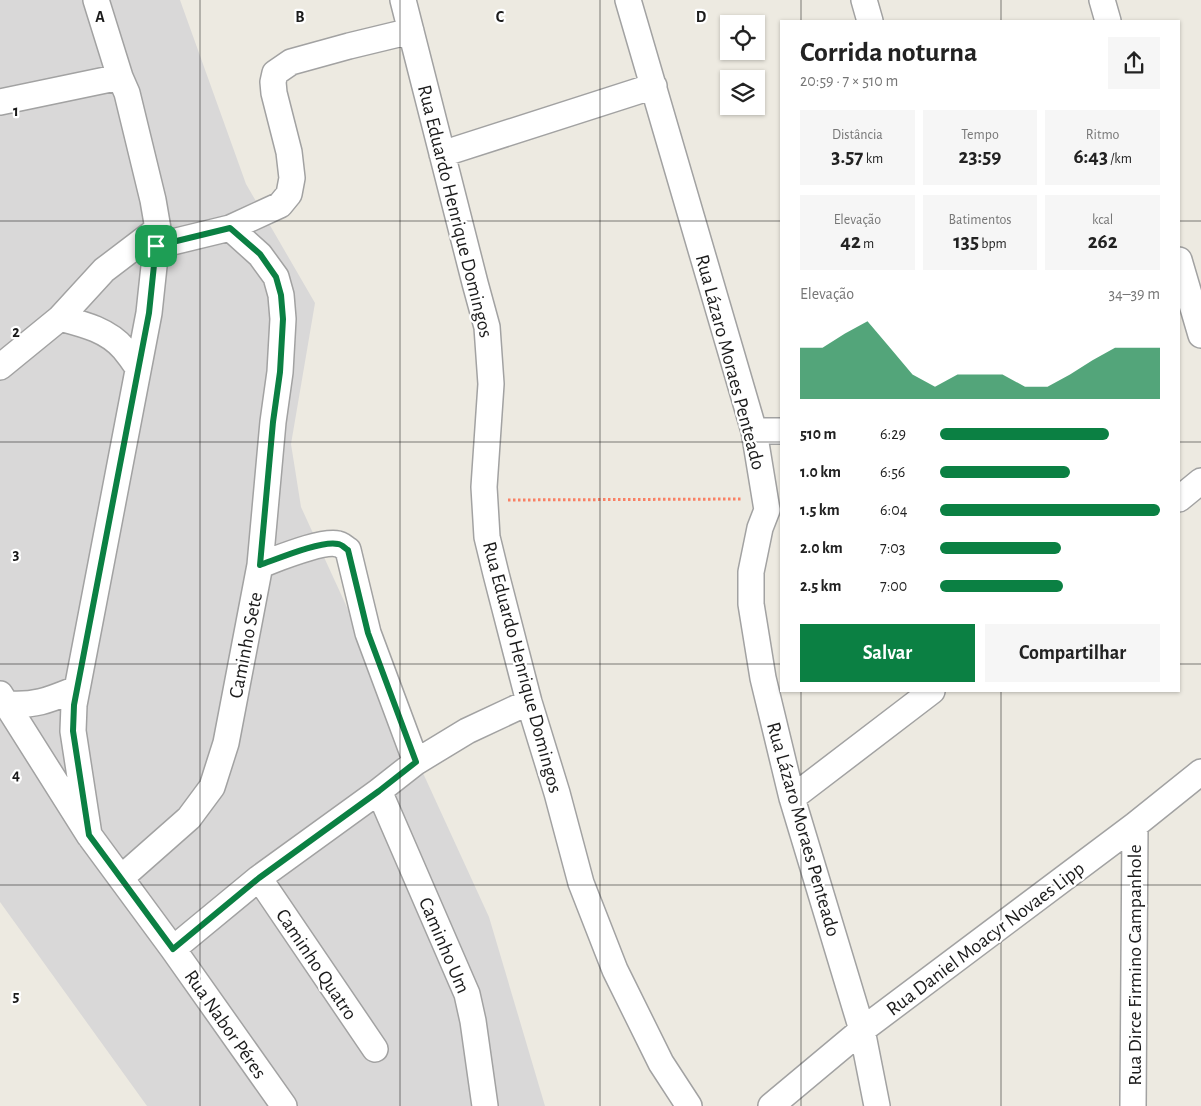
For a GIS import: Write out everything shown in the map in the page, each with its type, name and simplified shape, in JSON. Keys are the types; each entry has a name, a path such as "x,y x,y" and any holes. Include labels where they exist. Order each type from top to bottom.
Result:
{"street":[{"path":"89,835 73,731 74,705 149,313 157,237 153,200 127,92 120,77 96,0"},
{"name":"Rua Eduardo Henrique Domingos","path":"403,0 488,327 491,384 484,487 487,537 529,702 557,793 581,883 615,970 660,1062 689,1106"},
{"name":"Rua Lázaro Moraes Penteado","path":"628,0 754,431 771,503 760,528 751,572 751,604 763,678 792,798 862,1030 877,1106"},
{"path":"864,0 870,20"},
{"path":"1102,0 1108,20"},
{"path":"0,367 60,318 104,270 157,237 230,228 280,205 289,194 292,178 289,152 274,93 273,82 276,73 291,62 411,31"},
{"path":"0,102 120,77"},
{"path":"442,154 654,86"},
{"name":"Caminho Sete","path":"121,878 189,818 212,787 226,743 260,565 273,422 280,372 283,319 281,295 276,277 260,254 230,228"},
{"path":"1180,263 1201,335"},
{"path":"60,318 95,328 111,338 123,347 138,368"},
{"path":"754,431 780,431"},
{"path":"1180,498 1201,481"},
{"path":"260,565 328,543 339,544 348,550 368,633 416,762"},
{"path":"3,699 24,705 44,702 76,689"},
{"path":"792,798 931,692"},
{"name":"Rua Nabor Péres","path":"3,699 89,835 173,949 284,1106"},
{"path":"173,949 259,878 416,762 467,730 529,702"},
{"name":"Rua Daniel Moacyr Novaes Lipp","path":"771,1106 862,1030 1135,825 1201,772"},
{"name":"Caminho Um","path":"379,791 467,994 473,1022 484,1106"},
{"name":"Rua Dirce Firmino Campanhole","path":"1133,1106 1135,825"},
{"name":"Caminho Quatro","path":"259,878 375,1049"}],"path":[{"path":"485,500 771,503"}],"shaded area":[{"path":"0,0 180,0 246,184 315,303 291,444 301,507 489,917 545,1106 147,1106 0,902"}],"route":[{"path":"230,228 260,254 276,277 281,295 283,319 280,372 273,422 260,565 328,543 339,544 348,550 368,633 416,762 259,878 173,949 89,835 73,731 76,689 149,313 156,246 230,228"}]}
